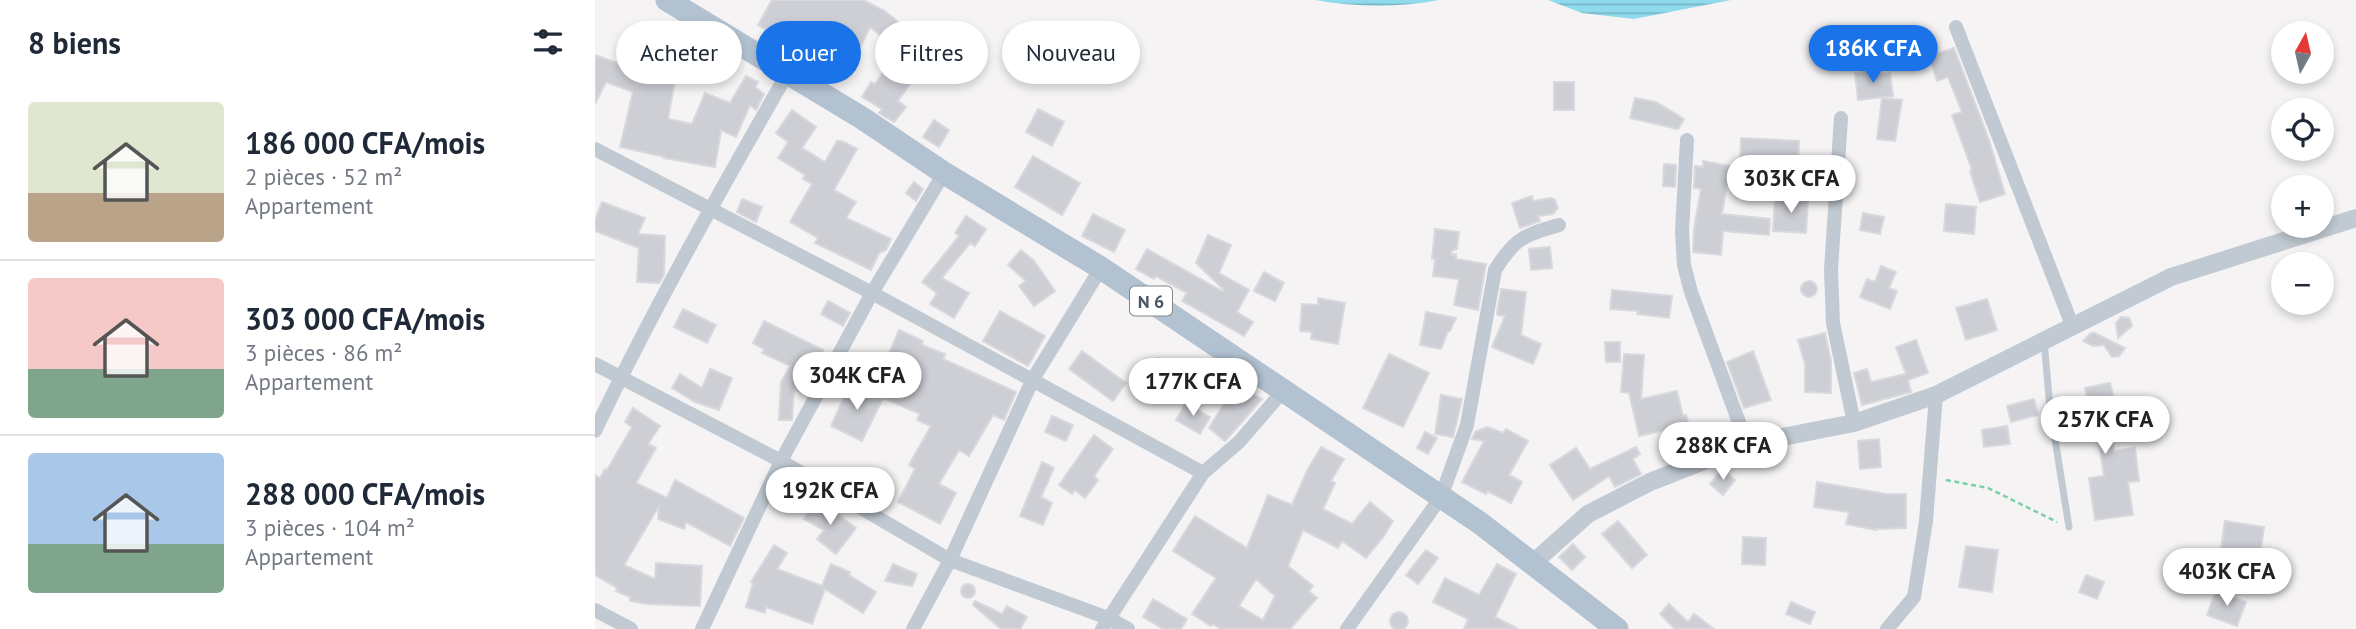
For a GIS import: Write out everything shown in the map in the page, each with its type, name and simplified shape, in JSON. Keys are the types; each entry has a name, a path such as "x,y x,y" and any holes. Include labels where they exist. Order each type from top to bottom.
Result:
{"main road":[{"name":"N 6","path":"667,0 756,55"},
{"name":"N 6","path":"804,84 1101,268 1284,390 1533,563 1617,629"}],"street":[{"path":"1957,27 2071,325"},
{"path":"595,431 710,209 781,84"},
{"path":"1841,118 1831,270 1833,323 1854,423"},
{"path":"1687,140 1682,231 1684,265 1691,292 1747,444"},
{"path":"595,149 872,293 1203,473"},
{"path":"702,629 782,461 872,293 944,173"},
{"path":"1533,563 1588,514 1650,482 1747,444 1854,423 1935,395 2171,277 2356,218"},
{"path":"1347,629 1441,497 1467,425 1495,270 1508,248 1528,234 1559,225"},
{"path":"913,629 950,560 1033,379 1101,268"},
{"path":"595,364 782,461 950,560 1105,623 1128,629"},
{"path":"1105,623 1203,473 1239,442 1284,390"},
{"path":"1887,629 1914,597 1926,521 1935,395"},
{"path":"595,610 631,629"}],"lane":[{"path":"2044,340 2050,408 2069,527"}],"path":[{"path":"1929,477 1988,488 2069,527"}],"water":[{"path":"1315,0 1439,0 1377,6"},
{"path":"1548,0 1731,0 1634,19 1582,13"}],"building":[{"path":"772,0 863,0 885,11 897,21 875,21 875,31 870,27 861,46 861,21 760,21"},
{"path":"1954,48 1989,140 2005,194 1980,202 1970,171 1972,170 1952,115 1962,112 1948,77 1937,81 1929,56"},
{"path":"595,55 616,63 616,84 674,84 668,119 692,124 705,93 730,103 746,76 756,81 755,87 764,94 756,110 750,105 736,137 721,130 715,167 620,147 633,92 606,82 595,104"},
{"path":"1874,71 1874,75 1890,73 1893,96 1858,100 1855,73"},
{"path":"871,82 910,84 898,101 906,107 894,122 879,113 882,109 862,97"},
{"path":"1554,82 1574,82 1574,110 1554,110"},
{"path":"1635,98 1656,102 1684,119 1678,129 1630,118"},
{"path":"1882,98 1902,100 1895,141 1877,139"},
{"path":"1038,109 1064,122 1052,146 1026,132"},
{"path":"792,110 816,127 802,148 825,162 837,141 857,149 834,190 856,202 846,218 891,239 886,250 879,253 871,270 815,243 818,238 790,222 812,184 803,179 805,175 778,158 788,142 776,133"},
{"path":"934,120 949,130 939,147 923,137"},
{"path":"1741,138 1799,141 1798,169 1780,168 1778,190 1761,188 1762,175 1740,174"},
{"path":"1033,156 1080,183 1062,215 1015,187"},
{"path":"1703,161 1730,166 1722,214 1770,219 1769,235 1723,231 1721,255 1693,252 1701,189 1694,188 1695,166 1703,167"},
{"path":"1664,164 1676,165 1675,187 1663,186"},
{"path":"914,182 923,189 916,201 906,193"},
{"path":"1532,196 1533,201 1551,198 1555,200 1558,208 1553,214 1538,216 1540,221 1520,228 1512,203"},
{"path":"1775,197 1808,199 1806,233 1773,231"},
{"path":"742,199 762,207 756,222 737,212"},
{"path":"602,202 645,218 638,234 665,236 664,275 659,283 637,282 639,248 595,231 595,220"},
{"path":"1946,204 1976,207 1974,234 1944,231"},
{"path":"1863,213 1884,217 1880,234 1860,230"},
{"path":"1093,214 1125,230 1114,252 1082,236"},
{"path":"966,216 986,229 975,246 970,243 942,278 969,293 954,318 930,304 937,293 922,282 959,236 955,233"},
{"path":"1435,229 1459,232 1457,249 1451,251 1452,255 1456,254 1456,259 1486,264 1478,310 1454,305 1459,279 1433,276"},
{"path":"1208,235 1231,245 1219,273 1249,290 1237,312 1253,322 1244,336 1182,301 1187,293 1156,276 1154,279 1136,269 1147,249 1222,291 1224,290 1196,263"},
{"path":"1550,247 1552,268 1531,270 1529,249"},
{"path":"1021,250 1034,261 1055,291 1034,306 1019,286 1026,281 1008,265"},
{"path":"1881,266 1896,272 1889,288 1897,291 1890,309 1860,297 1867,279 1875,282"},
{"path":"1264,272 1284,283 1275,301 1254,291"},
{"path":"1809,281 1815,283 1815,295 1809,297 1803,295 1801,289 1803,283"},
{"path":"1501,289 1526,292 1521,335 1541,344 1533,364 1492,347 1505,316 1497,313"},
{"path":"1612,290 1672,296 1669,318 1637,314 1638,311 1610,309"},
{"path":"1318,298 1345,303 1338,344 1311,339 1312,332 1300,331 1302,304 1318,305"},
{"path":"1987,299 1997,330 1966,340 1956,308"},
{"path":"828,301 850,313 843,326 821,314"},
{"path":"683,309 716,325 707,343 674,327"},
{"path":"1000,311 1045,336 1028,366 983,341"},
{"path":"1426,312 1456,318 1441,349 1420,345"},
{"path":"2121,317 2129,318 2132,326 2118,338 2116,323"},
{"path":"764,321 823,350 815,365 818,366 812,378 814,380 806,395 794,389 792,420 779,420 781,382 790,366 762,353 764,349 753,343"},
{"path":"899,330 923,341 922,345 945,354 943,359 1016,392 1004,420 993,415 969,456 959,450 939,484 956,493 940,524 898,502 915,469 909,465 931,426 917,420 920,414 872,393"},
{"path":"1825,333 1831,361 1831,393 1805,392 1805,364 1798,340"},
{"path":"2091,333 2125,348 2119,356 2112,357 2104,345 2093,346 2083,341"},
{"path":"1916,340 1928,373 1908,380 1911,392 1862,405 1854,373 1867,369 1871,382 1906,374 1896,347"},
{"path":"1605,342 1620,342 1620,362 1606,362"},
{"path":"1082,351 1126,383 1113,401 1069,369"},
{"path":"1753,351 1771,400 1744,408 1727,362"},
{"path":"1389,354 1429,373 1403,427 1363,408"},
{"path":"1624,354 1644,355 1641,399 1677,391 1693,440 1670,447 1665,430 1639,436 1629,393 1621,392"},
{"path":"1159,358 1194,374 1181,401 1146,384"},
{"path":"710,369 732,378 719,410 695,402 672,388 680,374 702,388"},
{"path":"2110,383 2115,403 2106,405 2114,451 2135,448 2139,481 2128,482 2133,515 2095,520 2089,478 2104,476 2098,436 2090,437 2088,431 2063,436 2058,418 2090,411 2085,388"},
{"path":"850,384 883,398 862,441 831,426"},
{"path":"1236,384 1262,399 1225,441 1209,428"},
{"path":"1441,395 1462,399 1453,437 1435,434"},
{"path":"2034,399 2038,415 2011,422 2007,406"},
{"path":"1186,403 1210,417 1200,434 1176,420"},
{"path":"633,408 660,426 648,444 656,448 636,483 667,498 675,480 744,518 730,546 686,522 684,529 658,519 659,506 624,565 655,579 656,563 702,566 700,606 630,601 630,597 616,591 617,588 595,575 595,475 600,478 605,469 607,470 632,427 625,422"},
{"path":"1052,416 1073,425 1066,441 1045,432"},
{"path":"2007,426 2010,444 1984,447 1982,430"},
{"path":"1487,427 1503,433 1506,429 1528,441 1509,475 1522,482 1511,503 1462,482 1484,441 1472,439 1475,432"},
{"path":"1425,432 1437,438 1428,454 1417,448"},
{"path":"1094,435 1113,449 1094,476 1098,480 1085,498 1075,490 1072,494 1059,485"},
{"path":"1879,439 1881,467 1860,469 1858,441"},
{"path":"1321,447 1344,459 1331,481 1335,483 1323,509 1352,524 1370,502 1393,521 1384,536 1366,558 1342,541 1338,548 1303,530 1288,566 1313,586 1309,591 1317,598 1290,629 1221,629 1192,614 1216,578 1173,551 1195,516 1247,548 1268,495 1292,505","holes":["1256,579 1275,596 1263,620 1239,606"]},
{"path":"1636,447 1640,454 1633,459 1641,474 1615,487 1609,476 1573,500 1550,465 1576,448 1590,469"},
{"path":"1042,462 1054,468 1041,497 1052,503 1043,525 1020,516"},
{"path":"1722,470 1735,480 1723,495 1710,484"},
{"path":"1817,482 1886,494 1906,494 1906,528 1876,530 1846,524 1849,512 1814,507"},
{"path":"813,502 836,513 856,528 836,554 817,539 824,530 804,519"},
{"path":"1618,521 1647,555 1632,568 1602,534"},
{"path":"2225,521 2264,527 2260,555 2221,549"},
{"path":"1743,537 1766,538 1765,565 1742,564"},
{"path":"1573,544 1585,557 1572,570 1559,557"},
{"path":"774,545 787,553 777,569 822,586 831,564 850,572 849,575 876,592 863,613 825,589 812,624 766,607 765,613 746,607 753,583 751,582"},
{"path":"1966,546 1998,550 1992,592 1959,587"},
{"path":"1426,550 1438,558 1418,584 1406,575"},
{"path":"893,564 917,574 912,586 885,581"},
{"path":"1497,564 1516,574 1495,617 1518,629 1464,629 1468,619 1433,602 1445,578 1479,595"},
{"path":"2086,575 2104,582 2097,599 2079,592"},
{"path":"965,584 971,584 975,591 971,598 965,598 961,594 961,588"},
{"path":"2216,591 2246,602 2237,626 2207,615"},
{"path":"1153,599 1187,619 1181,629 1163,629 1143,617"},
{"path":"975,601 1002,614 1007,606 1027,617 1020,629 1001,629 973,605"},
{"path":"1791,602 1815,612 1810,624 1786,614"},
{"path":"1669,604 1688,622 1694,614 1714,629 1675,629 1660,614"},
{"path":"1395,612 1403,612 1408,621 1406,628 1395,630 1390,625 1390,617"}]}
